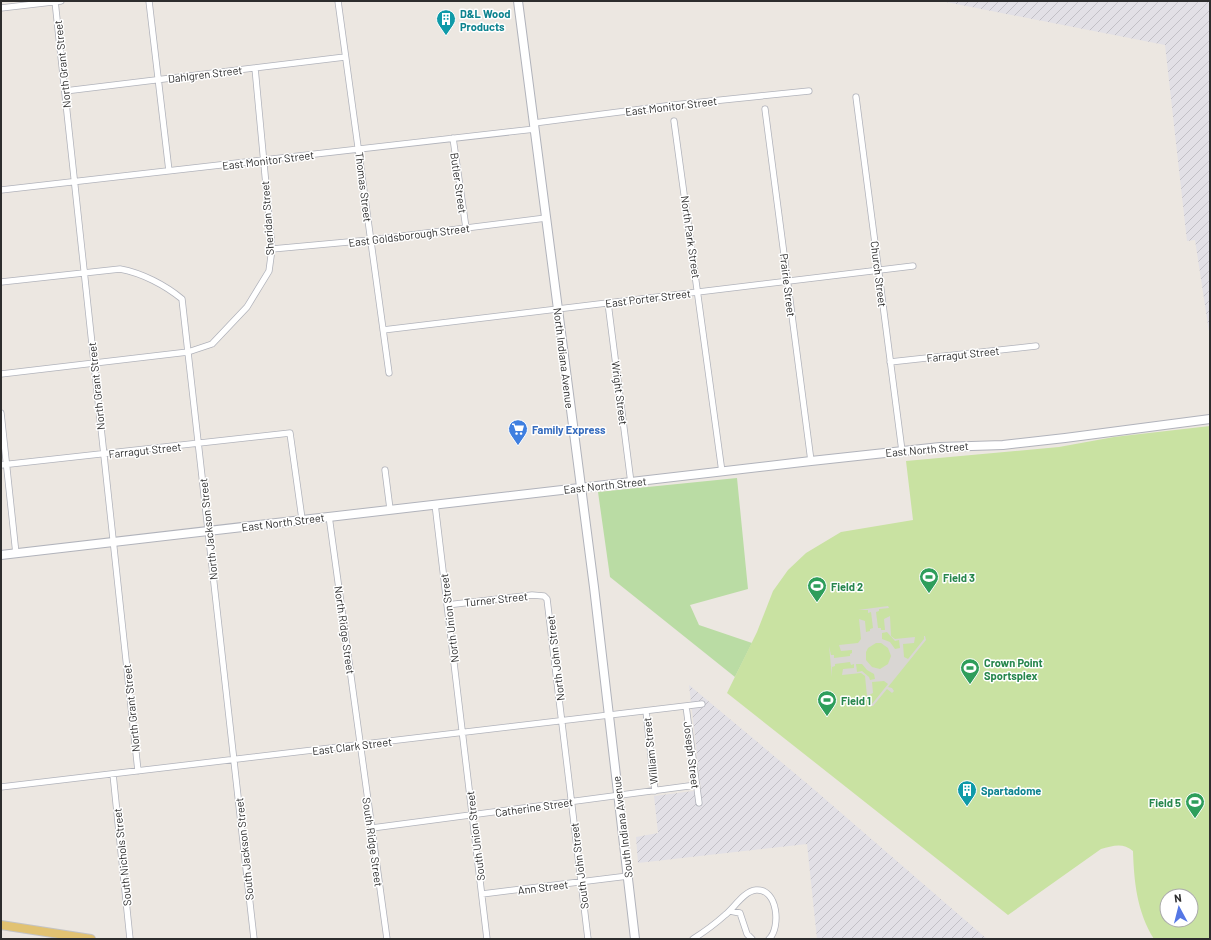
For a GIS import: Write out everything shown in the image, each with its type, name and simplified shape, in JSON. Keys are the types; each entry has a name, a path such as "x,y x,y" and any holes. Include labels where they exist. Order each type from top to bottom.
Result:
{"main road":[{"path":"1,924 91,939"}],"street":[{"name":"North Grant Street","path":"55,1 138,771"},
{"path":"1,8 62,1"},
{"path":"149,1 169,171"},
{"name":"Thomas Street","path":"338,1 389,374"},
{"name":"North Indiana Avenue","path":"518,1 609,715"},
{"name":"Dahlgren Street","path":"65,91 346,57"},
{"name":"Sheridan Street","path":"188,352 212,344 247,307 269,272 272,249 262,160 256,68"},
{"name":"East Monitor Street","path":"1,190 453,138 673,105 809,91"},
{"name":"Church Street","path":"856,97 902,451"},
{"name":"Prairie Street","path":"766,109 811,461"},
{"name":"North Park Street","path":"674,121 722,472"},
{"name":"Butler Street","path":"453,138 466,228"},
{"name":"East Goldsborough Street","path":"272,249 370,240 546,218"},
{"name":"East Porter Street","path":"383,330 787,280 913,266"},
{"name":"North Jackson Street","path":"84,273 120,269 131,271 169,288 182,299 234,760"},
{"path":"1,282 84,273"},
{"name":"Wright Street","path":"608,303 632,482"},
{"name":"Farragut Street","path":"890,362 1036,346"},
{"path":"1,374 188,352"},
{"path":"1,413 4,465 16,554"},
{"name":"East North Street","path":"1,556 113,541 811,461 902,451 1035,442 1210,419"},
{"name":"Farragut Street","path":"4,465 290,433 302,520"},
{"path":"385,470 390,509"},
{"name":"North Union Street","path":"435,504 462,733"},
{"name":"North Ridge Street","path":"329,516 360,745"},
{"name":"Turner Street","path":"447,605 532,595 544,596"},
{"name":"North John Street","path":"544,596 547,599 562,721"},
{"name":"East Clark Street","path":"1,788 702,704"},
{"name":"Joseph Street","path":"686,706 699,803"},
{"name":"William Street","path":"646,711 655,791"},
{"name":"South Indiana Avenue","path":"609,715 635,939"},
{"name":"South John Street","path":"562,721 588,939"},
{"name":"South Union Street","path":"462,733 487,939"},
{"name":"South Ridge Street","path":"360,745 386,939"},
{"name":"South Jackson Street","path":"234,760 254,939"},
{"name":"South Nichols Street","path":"113,774 130,939"},
{"name":"Catherine Street","path":"372,828 696,785"},
{"name":"Ann Street","path":"482,894 628,876"},
{"path":"693,939 754,890 769,894 774,903 776,929 769,939"},
{"path":"730,910 740,913 747,934 752,939"}],"shaded area":[{"path":"941,1 1210,1 1210,338 1195,240 1187,241 1165,45"},
{"path":"888,606 889,608 879,609 879,611 876,612 878,628 885,630 884,619 890,616 891,636 895,639 915,637 914,643 903,644 904,657 908,659 924,639 924,636 926,640 888,687 892,688 894,691 892,693 887,689 873,706 868,705 872,704 888,684 884,681 872,682 873,693 867,696 865,676 861,673 842,675 843,669 854,668 854,664 851,665 850,662 835,664 835,666 832,667 832,677 829,646 831,655 834,655 834,658 850,656 852,650 841,651 839,645 858,643 861,639 859,619 865,621 866,632 873,628 871,612 868,613 868,610 858,610","holes":["887,632 895,641 899,640 900,648 895,649 890,642 882,639 882,633","876,643 881,643 888,648 891,656 888,664 880,669 872,667 866,660 866,652 868,648","856,664 862,664 867,670 874,674 875,679 870,680 869,677 862,671 857,672"]},
{"path":"689,685 810,786 987,939 817,939 807,844 638,863 636,837 658,833 654,796 701,790"}],"green space":[{"name":"Crown Point Sportsplex","path":"1210,426 1210,939 1154,939 1148,929 1140,907 1134,874 1133,851 1125,846 1113,846 1101,849 1008,915 727,693 757,632 773,591 788,570 806,553 841,532 913,520 906,461 1059,447 1114,437"},
{"path":"737,478 748,589 690,605 699,625 752,643 735,677 610,577 598,492"}],"place":[{"name":"D&L Wood Products","path":"446,36"},
{"name":"Family Express","path":"518,446"},
{"name":"Field 3","path":"929,594"},
{"name":"Field 2","path":"817,603"},
{"name":"Crown Point Sportsplex","path":"970,685"},
{"name":"Field 1","path":"827,717"},
{"name":"Spartadome","path":"967,807"},
{"name":"Field 5","path":"1195,819"}]}
